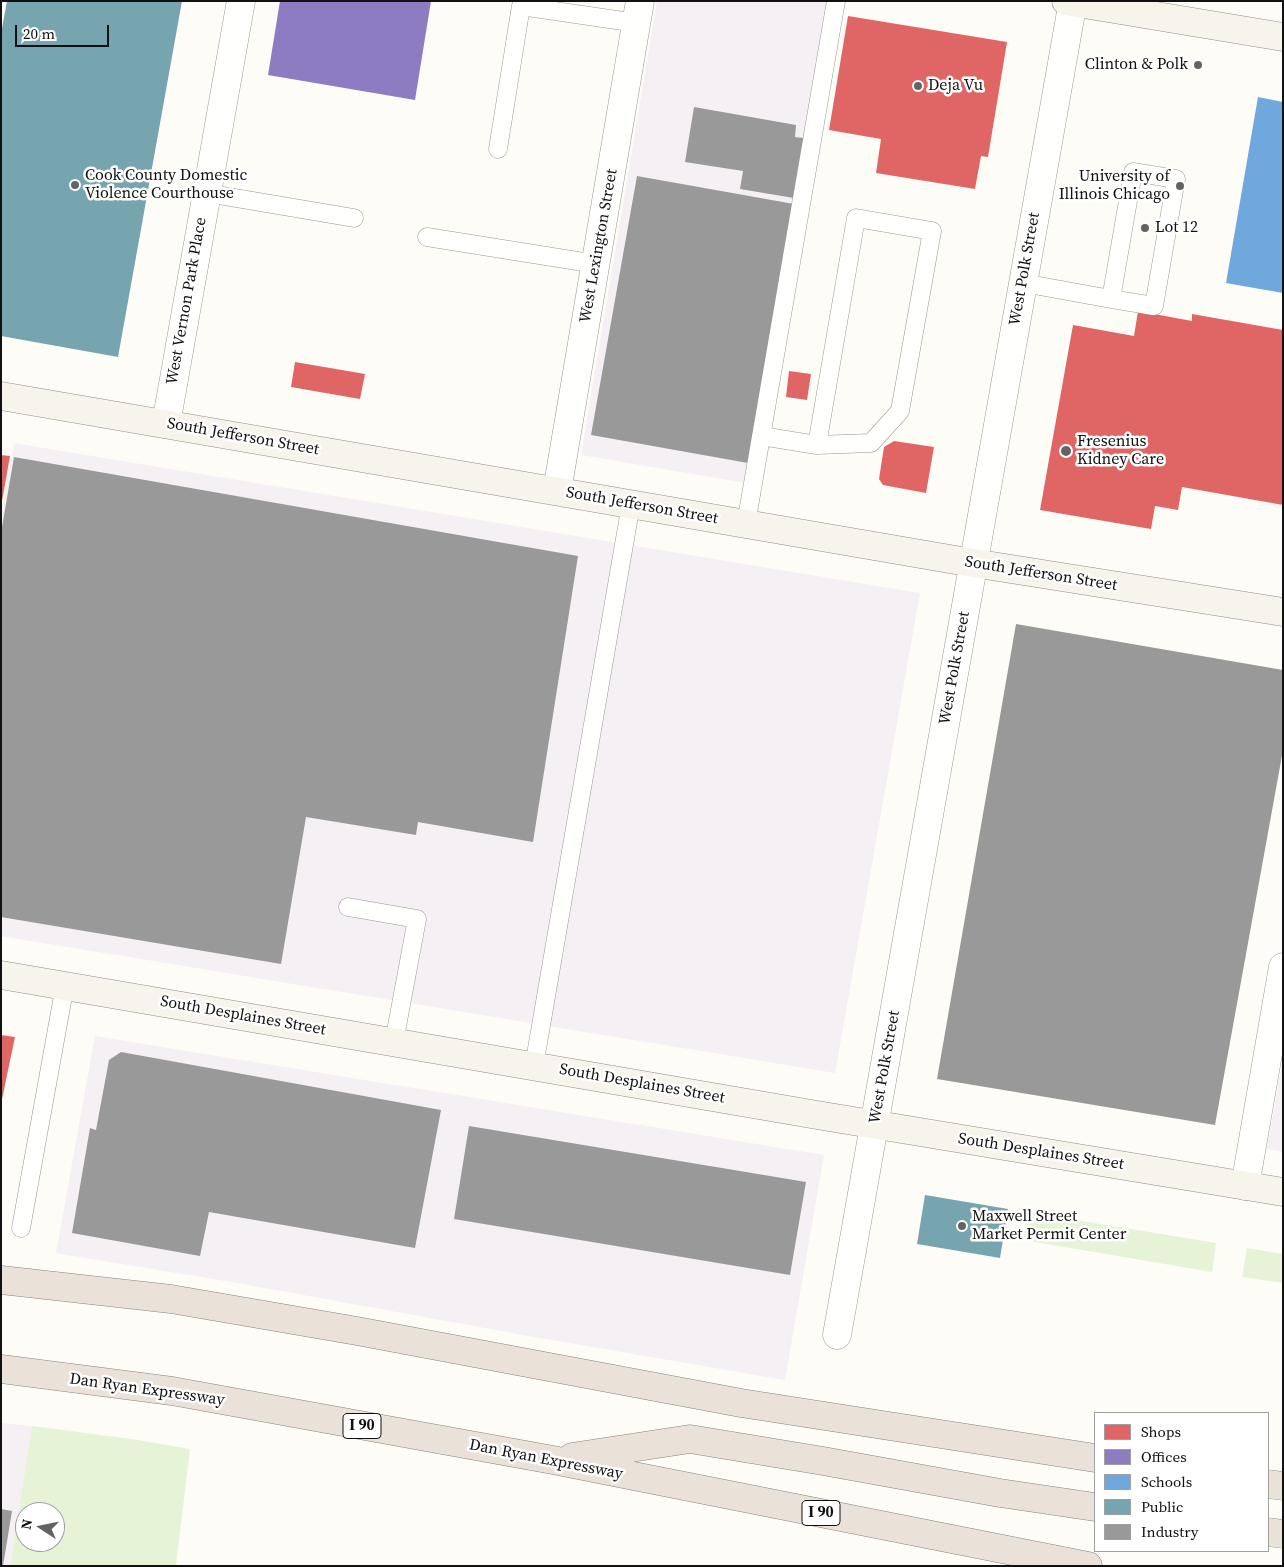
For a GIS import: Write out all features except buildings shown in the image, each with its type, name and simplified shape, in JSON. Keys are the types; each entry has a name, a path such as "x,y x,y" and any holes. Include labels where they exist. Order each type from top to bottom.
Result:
{"highway":[{"path":"7,1280 171,1299 367,1333 740,1403 1094,1458"},
{"name":"Dan Ryan Expressway","path":"6,1367 172,1391 553,1460 1088,1566"},
{"path":"553,1460 690,1440 823,1461 1000,1493 1094,1507"},
{"path":"1269,1484 1283,1486"},
{"path":"1269,1532 1283,1534"}],"main road":[{"path":"1071,2 1283,37"},
{"name":"South Jefferson Street","path":"1,396 973,563 1283,612"},
{"name":"South Desplaines Street","path":"1,975 1283,1192"}],"street":[{"name":"West Vernon Park Place","path":"166,424 241,1"},
{"name":"West Polk Street","path":"837,1335 1071,2"},
{"name":"West Lexington Street","path":"557,491 638,12"},
{"path":"1245,1186 1283,967"}],"lane":[{"path":"746,524 836,1"},
{"path":"498,149 521,6 638,12"},
{"path":"1023,283 1154,306 1176,179 1133,172 1111,298"},
{"path":"206,193 354,218"},
{"path":"761,436 816,445 871,443 900,411 932,231 856,218 816,445"},
{"path":"427,237 596,264"},
{"path":"534,1066 631,504"},
{"path":"348,907 417,919 394,1042"},
{"path":"21,1228 65,985"}],"shaded area":[{"path":"657,1 841,1 759,485 581,455"},
{"path":"14,443 920,593 835,1073 1,936 1,518"},
{"path":"95,1036 824,1155 785,1380 243,1284 56,1253"},
{"path":"1283,1058 1283,1152 1267,1149"},
{"path":"1,1423 32,1426 20,1502 15,1502 15,1534 10,1566 1,1566"}],"green space":[{"path":"1027,1212 1216,1243 1212,1272 1023,1240"},
{"path":"1247,1248 1283,1254 1283,1283 1242,1277"},
{"path":"32,1426 132,1439 190,1449 176,1566 10,1566 15,1534 15,1552 65,1552 65,1502 20,1502"}],"place":[{"name":"Clinton & Polk","path":"1198,65"},
{"name":"Deja Vu","path":"918,86"},
{"name":"Cook County Domestic Violence Courthouse","path":"75,185"},
{"name":"University of Illinois Chicago","path":"1180,186"},
{"name":"Lot 12","path":"1145,228"},
{"name":"Fresenius Kidney Care","path":"1066,451"},
{"name":"Maxwell Street Market Permit Center","path":"962,1226"}]}
